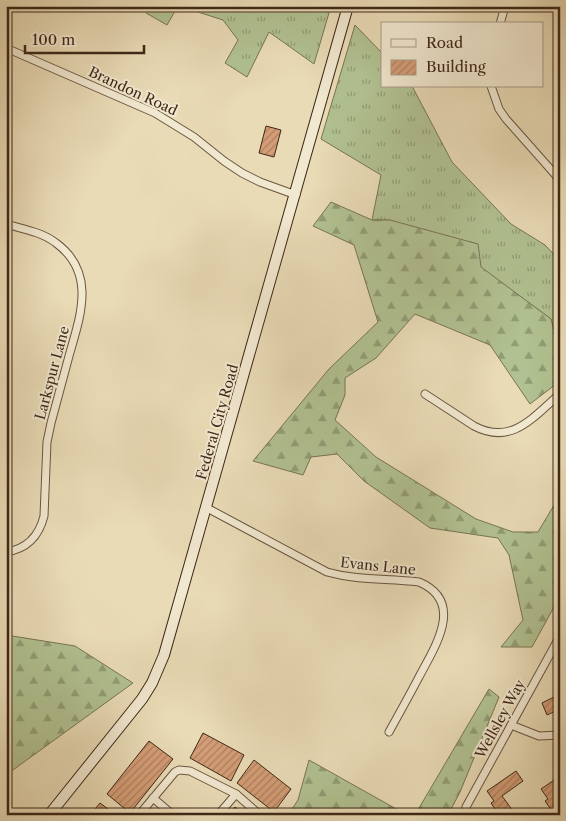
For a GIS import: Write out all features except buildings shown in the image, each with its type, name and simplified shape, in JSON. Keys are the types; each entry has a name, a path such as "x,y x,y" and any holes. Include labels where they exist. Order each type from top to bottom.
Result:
{"street":[{"name":"Federal City Road","path":"49,815 142,699 152,683 164,655 296,195 348,6"},
{"path":"501,22 505,6"},
{"name":"Brandon Road","path":"6,48 155,113 194,137 224,162 242,173 260,182 296,195"},
{"path":"492,88 499,108 506,119 560,180"},
{"name":"Larkspur Lane","path":"6,224 38,233 58,244 73,261 78,271 83,292 81,314 50,424 47,442 44,516 41,526 32,540 18,549 6,552"},
{"path":"425,394 474,426 499,434 509,432 524,425 560,394"},
{"name":"Evans Lane","path":"207,508 327,572 354,578 419,582 436,593 444,616 440,637 389,732"},
{"name":"Wellsley Way","path":"464,815 466,807 560,636"},
{"path":"511,725 539,736 560,735"},
{"path":"139,815 175,772 179,770 190,771 236,794 260,815"},
{"path":"218,815 236,794"},
{"path":"153,798 173,815"}],"green space":[{"path":"150,6 178,6 167,25 146,13"},
{"path":"179,6 331,6 314,64 269,32 247,77 225,63 238,40 223,20"},
{"path":"355,25 381,52 381,88 413,88 452,162 511,224 545,245 560,261 560,354 551,319 480,267 390,220 372,220 381,175 321,139"},
{"path":"331,202 372,220 390,220 478,244 481,267 551,319 560,354 560,381 530,404 490,345 415,314 376,358 345,378 345,395 335,420 376,457 476,519 513,532 538,532 560,495 560,596 532,647 501,647 523,620 509,555 498,538 430,528 364,481 337,454 311,457 303,475 253,461 329,369 378,322 354,245 313,226"},
{"path":"6,635 75,646 133,683 6,775"},
{"path":"489,689 499,697 460,792 448,815 415,815"},
{"path":"309,760 407,815 288,815 298,800"}]}
